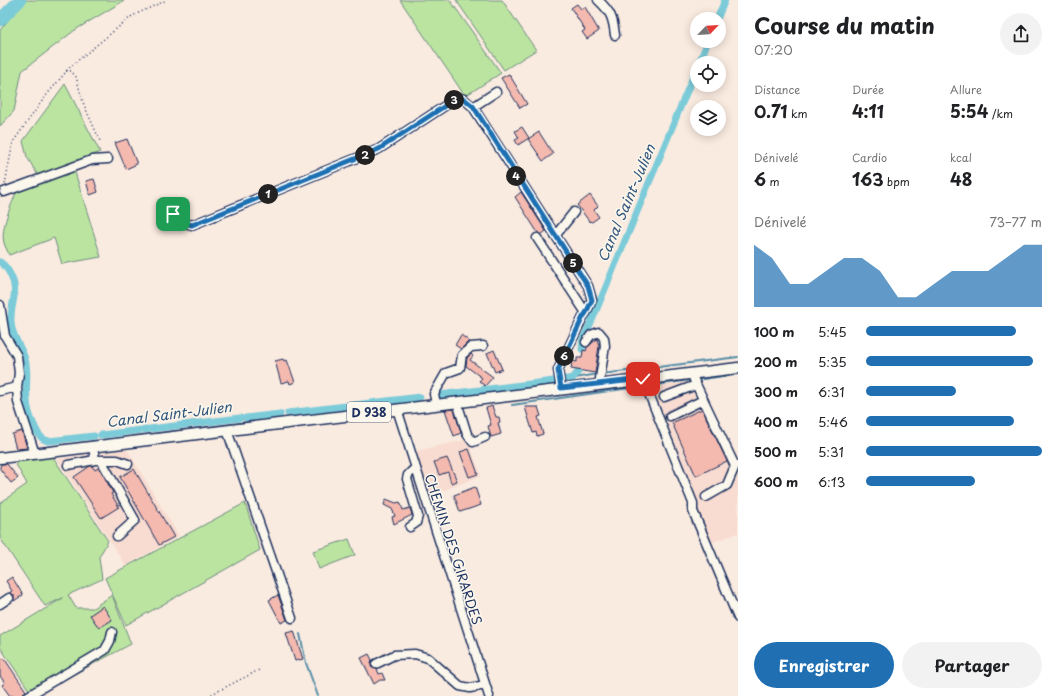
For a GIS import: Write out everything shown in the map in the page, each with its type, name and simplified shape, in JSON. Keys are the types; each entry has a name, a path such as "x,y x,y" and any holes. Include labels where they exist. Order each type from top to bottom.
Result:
{"main road":[{"name":"D 938","path":"0,458 561,388 599,385 738,368"}],"street":[{"path":"598,0 606,7 613,19 615,35"},
{"path":"473,106 496,92"},
{"path":"173,214 181,222 192,225 379,149 457,98 464,99 473,106 588,286 592,300 558,370 561,388"},
{"path":"4,192 92,160 108,159"},
{"path":"555,236 574,212"},
{"path":"537,238 586,313"},
{"path":"0,305 6,336 17,356 19,373 17,386 18,402 35,454"},
{"path":"586,342 591,335 599,332 604,338 605,346 599,385"},
{"path":"436,404 434,394 446,373 460,368 462,356 471,347 483,346"},
{"path":"692,373 696,385 735,466 727,485 706,497"},
{"path":"643,379 693,503 693,511 738,618"},
{"path":"664,397 696,385"},
{"path":"0,391 17,386"},
{"path":"670,416 703,400"},
{"path":"457,402 468,434 473,442 485,437"},
{"name":"CHEMIN DES GIRARDES","path":"397,409 489,696"},
{"path":"227,430 292,618"},
{"path":"93,446 98,460 135,520 117,536"},
{"path":"68,465 98,460 117,460 128,464"},
{"path":"410,527 416,523 418,516 407,479 408,475 416,468"},
{"path":"0,604 9,598"},
{"path":"28,696 105,650 110,641 112,632"},
{"path":"376,664 394,655 415,654 428,658 460,686 470,688 485,685"}],"path":[{"path":"4,192 13,142 45,97 66,71 132,16 167,0"},
{"path":"66,71 71,71 76,77 84,105 101,143"},
{"path":"208,696 261,669"}],"shaded area":[{"path":"696,380 738,457 738,533 711,543 648,385"},
{"path":"468,439 481,476 429,496 416,451"},
{"path":"127,449 179,536 126,566 57,459"}],"green space":[{"path":"25,0 125,0 75,30 22,71 14,111 0,126 0,30"},
{"path":"400,0 450,0 501,73 465,96"},
{"path":"456,0 502,0 536,50 504,70"},
{"path":"65,84 100,152 39,177 27,157 23,141"},
{"path":"74,169 101,257 62,264 54,238 9,255 3,237 7,216 18,189"},
{"path":"53,457 108,541 99,557 102,579 68,595 76,608 93,608 112,595 131,644 33,696 0,647 0,636 63,598 45,606 0,538 0,503 27,484 14,461"},
{"path":"245,503 260,550 126,625 105,578"},
{"path":"349,539 355,555 319,569 313,551"}],"building":[{"path":"577,4 581,9 585,7 599,31 587,39 582,32 585,30 571,8"},
{"path":"509,74 527,104 520,108 501,78"},
{"path":"522,127 529,138 518,145 515,140 519,138 515,131"},
{"path":"539,132 553,154 543,161 528,139"},
{"path":"127,139 137,164 126,169 115,143"},
{"path":"94,179 98,192 90,195 86,181"},
{"path":"521,192 546,231 541,235 538,233 515,197"},
{"path":"590,195 598,206 594,210 599,217 592,222 589,221 577,205"},
{"path":"461,335 469,341 461,349 455,345"},
{"path":"597,339 599,346 595,373 571,369 572,361 577,362 577,358 582,358 583,350 586,351 587,347"},
{"path":"494,350 502,369 495,372 487,353"},
{"path":"471,354 473,356 470,360 493,377 485,386 479,381 482,378 466,366 467,358"},
{"path":"283,359 284,361 287,360 295,382 290,384 289,381 281,383 275,361"},
{"path":"492,406 496,417 499,417 500,422 498,423 501,434 491,437 488,426 491,425 486,408"},
{"path":"525,407 538,407 541,416 538,417 543,434 537,436 536,432 533,433"},
{"path":"454,409 461,433 454,436 445,410"},
{"path":"702,409 727,461 696,476 672,423"},
{"path":"22,431 27,448 16,449 12,434"},
{"path":"469,449 478,474 469,477 460,452"},
{"path":"447,458 457,481 451,483 448,472 439,475 434,462"},
{"path":"2,464 7,464 18,478 11,483 0,469"},
{"path":"92,466 95,470 99,467 113,493 111,494 119,507 101,518 74,477"},
{"path":"134,469 174,537 159,545 120,477"},
{"path":"475,487 481,505 460,512 454,495"},
{"path":"386,499 396,503 400,502 403,510 410,508 412,515 394,524 392,517 395,516 392,509 384,505"},
{"path":"12,577 23,595 14,601 14,595 9,593 12,591 6,581"},
{"path":"278,595 287,620 281,623 269,600"},
{"path":"103,606 112,620 99,628 90,615"},
{"path":"294,631 303,659 295,661 286,633"},
{"path":"369,654 372,660 371,667 377,669 379,674 382,673 385,680 380,680 374,684 361,658"},
{"path":"4,658 26,691 19,696 10,696 2,685 5,683 0,676 0,660"}],"waterway":[{"path":"0,20 20,0"},
{"name":"Canal Saint-Julien","path":"720,12 725,0"},
{"name":"Canal Saint-Julien","path":"702,56 705,48"},
{"name":"Canal Saint-Julien","path":"582,349 583,339 690,84"},
{"name":"Canal Saint-Julien","path":"0,262 8,270 13,280 14,298 11,315 11,327 25,359 27,369 29,412 38,433 43,439 48,441 94,436"},
{"path":"602,374 738,357"},
{"name":"Canal Saint-Julien","path":"562,380 573,378 578,372"},
{"path":"575,378 598,374"},
{"path":"696,380 738,374"},
{"path":"648,386 691,380"},
{"name":"Canal Saint-Julien","path":"439,395 554,381"},
{"path":"512,405 644,386"},
{"name":"Canal Saint-Julien","path":"288,413 420,397"},
{"name":"Canal Saint-Julien","path":"246,418 280,414"},
{"name":"Canal Saint-Julien","path":"101,435 240,418"},
{"path":"300,634 306,663 318,696"}],"route":[{"path":"173,214 181,222 192,225 379,149 457,98 464,99 473,106 530,198 588,286 592,300 573,336 558,370 561,388 643,379"}]}
